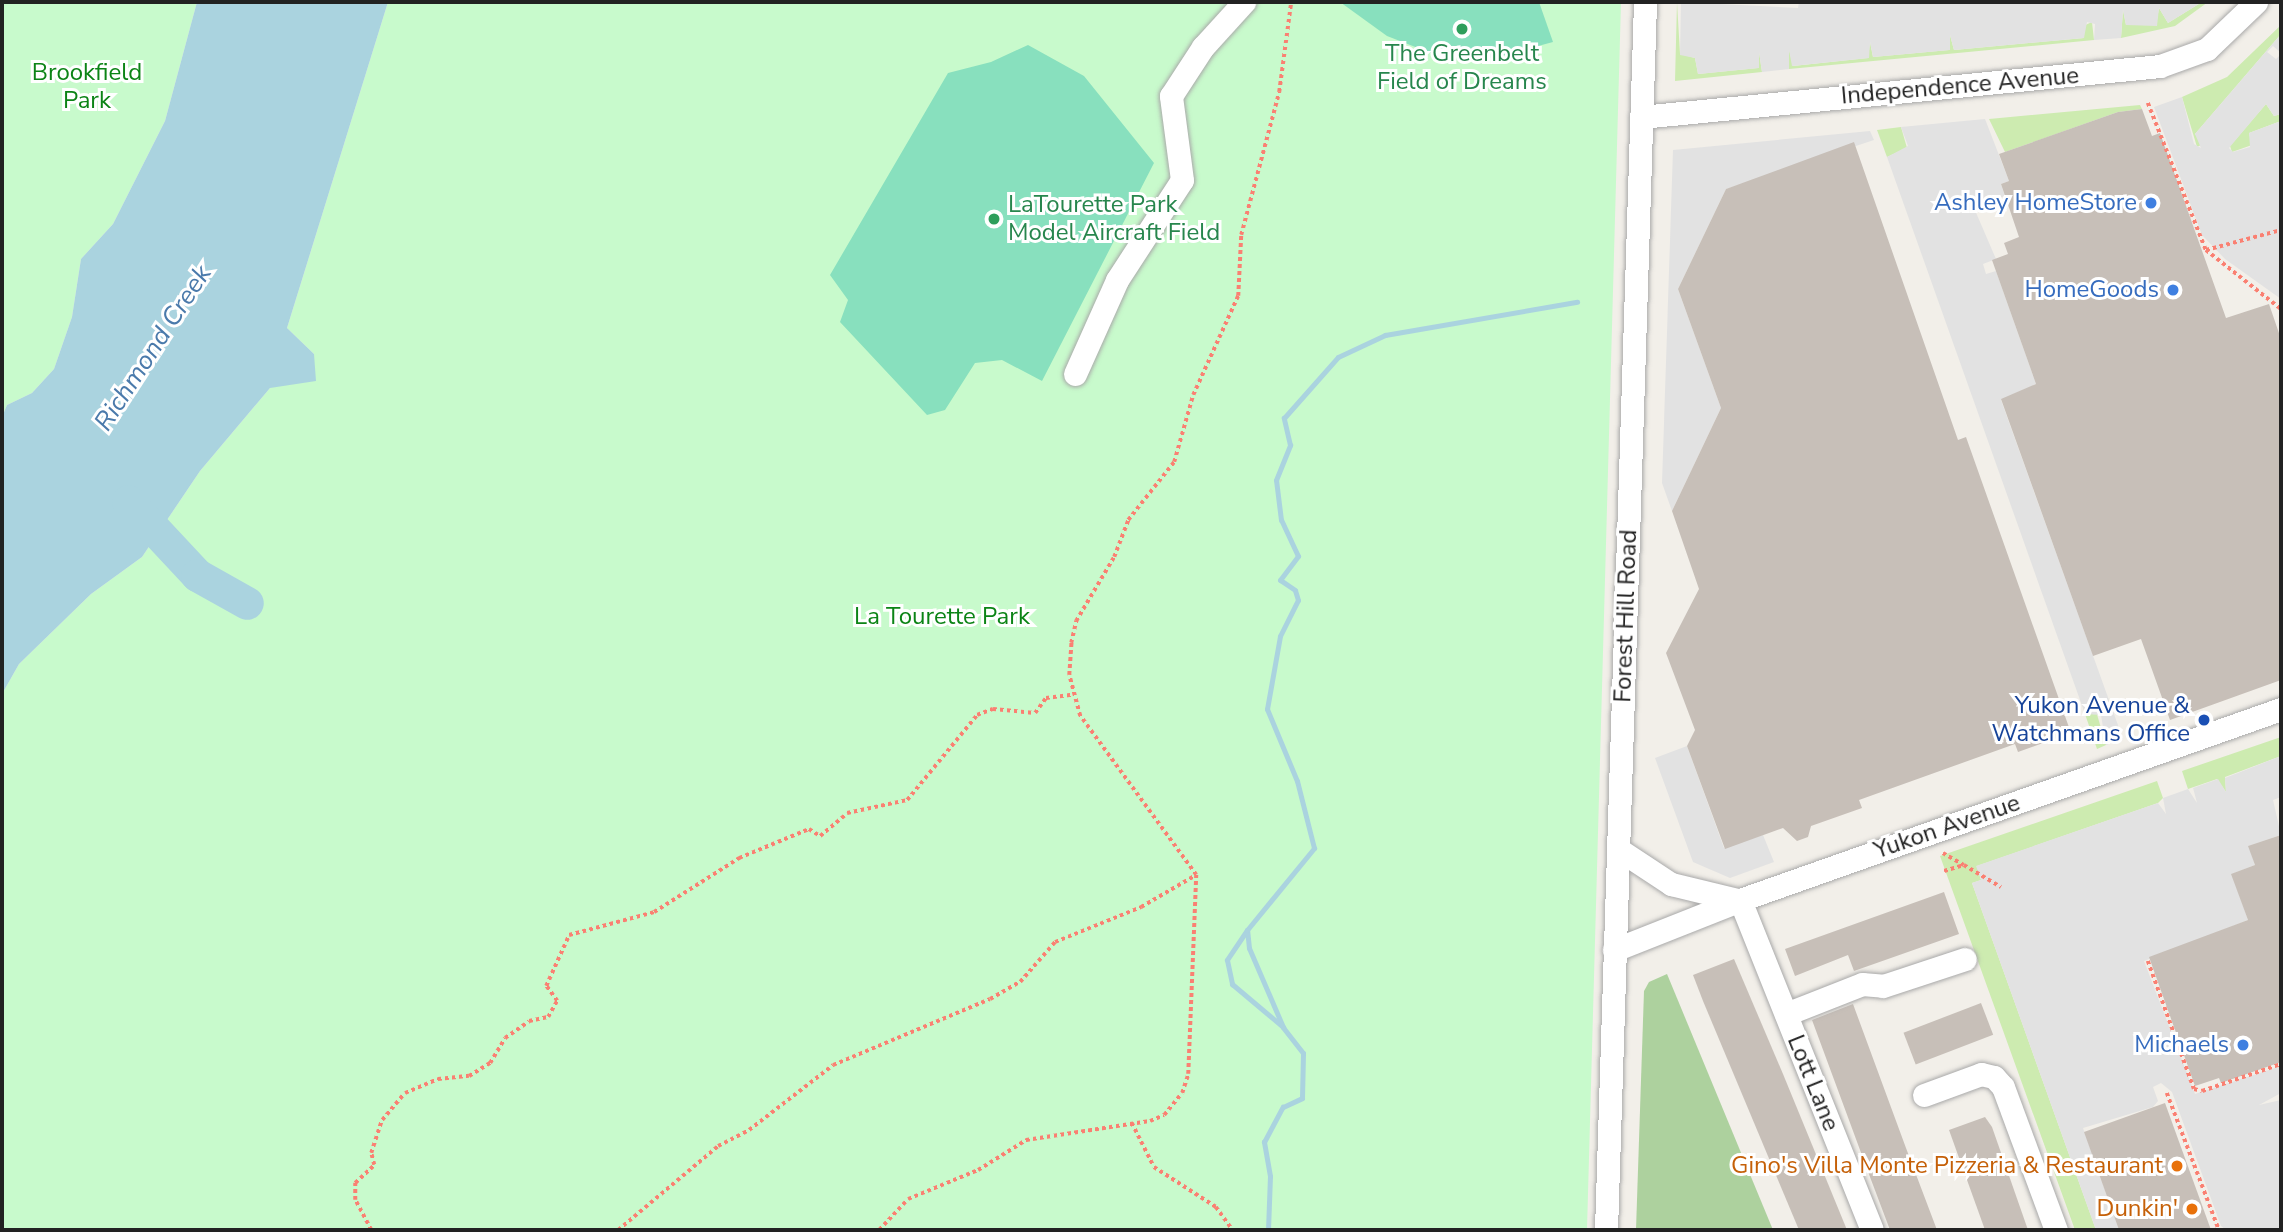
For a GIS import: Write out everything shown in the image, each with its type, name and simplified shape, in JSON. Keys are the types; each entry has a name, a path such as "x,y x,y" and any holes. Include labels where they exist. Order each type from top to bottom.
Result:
{"street":[{"path":"1075,374 1117,280 1182,180 1171,96 1203,47 1244,2"},
{"name":"Forest Hill Road","path":"1606,1230 1645,2"},
{"name":"Independence Avenue","path":"1641,117 2150,68 2207,49 2256,2"},
{"name":"Yukon Avenue","path":"1614,950 1740,900 2281,709"},
{"path":"1618,849 1671,884 1740,900"},
{"name":"Lott Lane","path":"1740,900 1872,1230"},
{"name":"Lott Lane","path":"1786,1014 1862,984 1883,986 1965,959"},
{"path":"1924,1095 1981,1074 1994,1077 2003,1087 2056,1230"}],"path":[{"path":"879,1230 908,1199 978,1170 1026,1140 1132,1123 1164,1115 1182,1093 1188,1074 1196,875 1080,716 1072,695 1069,675 1076,621 1114,557 1132,512 1174,462 1193,395 1238,296 1241,235 1279,92 1291,2"},
{"path":"2147,103 2206,250 2281,309"},
{"path":"2206,250 2281,230"},
{"path":"371,1230 355,1200 355,1183 374,1165 371,1153 383,1120 405,1093 438,1079 468,1076 489,1063 505,1038 529,1021 548,1017 557,1002 546,986 569,935 654,912 739,858 809,829 820,836 847,813 907,800 977,715 993,709 1035,713 1046,698 1072,695"},
{"path":"1943,853 2001,887"},
{"path":"1944,871 1964,865"},
{"path":"618,1230 718,1146 749,1130 833,1065 990,999 1020,982 1055,942 1141,907 1196,875"},
{"path":"2148,961 2194,1089 2203,1091 2281,1064"},
{"path":"2166,1093 2219,1230"},
{"path":"1132,1123 1154,1167 1216,1208 1233,1230"}],"green space":[{"name":"Brookfield Park","path":"2,2 197,2 165,121 113,224 81,259 72,317 54,369 32,393 7,405 2,417"},
{"name":"La Tourette Park","path":"388,2 1621,2 1587,1230 2,1230 2,694 19,664 91,594 142,557 200,471 270,388 314,354 287,328"},
{"name":"The Greenbelt Field of Dreams","path":"1340,2 1539,2 1553,42 1494,58 1436,55 1387,36"},
{"path":"1677,2 1680,54 1695,58 1698,74 1758,68 1759,52 1762,72 1675,81"},
{"path":"2202,2 2208,2 2175,26 2121,38 2123,10 2126,25 2156,25 2159,8 2168,23"},
{"path":"2092,22 2094,40 1789,69 1789,49 1793,66 1868,58 1870,42 1873,57 1949,50 1950,35 1954,50 2084,38 2083,26"},
{"path":"2281,25 2281,34 2195,134 2203,144 2197,147 2182,97 2227,77"},
{"name":"LaTourette Park Model Aircraft Field","path":"1028,45 1084,76 1154,163 1042,381 1002,360 975,363 945,410 927,415 840,322 848,300 830,275 948,73 991,62"},
{"path":"2266,104 2274,116 2281,114 2281,121 2249,133 2252,145 2232,152 2230,146"},
{"path":"2140,105 2142,109 2118,112 2005,152 1989,119"},
{"path":"1901,127 1907,148 1887,157 1877,130"},
{"path":"2096,711 2106,745 2097,749 2085,714"},
{"path":"2281,737 2281,756 2225,777 2226,792 2217,779 2188,789 2182,771"},
{"path":"2157,781 2163,798 2158,803 1977,866 1981,880 1972,883 2096,1230 2075,1230 1940,856"},
{"path":"1667,974 1773,1230 1636,1230 1644,991 1649,982"}],"shaded area":[{"path":"1681,2 1798,8 1799,2 2202,2 2168,23 2159,8 2157,26 2126,25 2123,10 2121,38 2094,40 2095,24 2087,22 2084,38 1954,50 1950,35 1950,50 1873,57 1870,42 1869,58 1792,66 1789,50 1789,69 1762,72 1759,52 1759,68 1698,74 1695,58 1680,55"},
{"path":"2281,34 2281,53 2273,46 2267,52 2276,59 2281,54 2281,114 2274,116 2266,104 2229,148 2233,152 2250,147 2249,133 2281,121 2281,299 2225,259 2202,235 2154,107 2182,97 2194,144 2201,148 2195,134"},
{"path":"1985,119 2009,181 2001,184 2005,196 1974,208 1996,259 1983,264 1986,274 1996,271 2036,384 2001,400 2123,739 2106,745 2101,715 2085,714 1887,157 1908,146 1901,127"},
{"path":"1870,131 1874,140 1726,189 1678,289 1721,408 1672,511 1662,483 1673,150"},
{"path":"1687,746 1724,848 1763,835 1774,862 1730,878 1693,862 1655,758"},
{"path":"2281,756 2281,797 2273,800 2281,835 2249,846 2255,865 2232,874 2248,920 2144,961 2195,1094 2281,1066 2281,1093 2259,1105 2281,1100 2281,1230 2226,1230 2221,1226 2172,1092 2161,1083 2153,1087 2158,1101 2153,1107 2083,1128 2119,1230 2096,1230 1972,883 1981,880 1976,866 2158,803 2166,814 2163,798 2188,789 2197,803 2193,788 2218,779 2226,792 2225,778"}],"water":[{"name":"Richmond Creek","path":"197,2 388,2 287,328 314,354 316,381 270,388 200,471 142,557 91,594 19,664 2,694 2,417 7,405 32,393 54,369 72,317 81,259 113,224 165,121"}],"building":[{"path":"2142,109 2152,136 2160,133 2226,318 2269,304 2281,339 2281,680 2170,720 2141,639 2093,656 2001,399 2036,384 1992,260 2008,254 2004,243 2019,237 2001,184 2009,181 1999,154 2118,112"},
{"path":"1854,142 1958,440 1966,437 2071,733 2018,752 2015,744 1859,800 1862,808 1811,826 1808,837 1797,841 1783,828 1725,849 1687,746 1695,730 1666,653 1699,589 1672,511 1721,408 1678,289 1726,189"},
{"path":"2281,835 2281,1062 2221,1083 2219,1078 2195,1086 2149,957 2248,920 2231,874 2255,865 2248,846"},
{"path":"1944,892 1959,934 1854,971 1848,955 1795,976 1785,949"},
{"path":"1734,959 1847,1230 1799,1230 1703,1001 1693,975"},
{"path":"1981,1003 1993,1035 1916,1064 1904,1033"},
{"path":"1853,1004 1937,1230 1890,1230 1870,1177 1812,1020"},
{"path":"2165,1103 2211,1230 2119,1230 2084,1132"},
{"path":"1985,1117 1992,1127 2028,1230 1985,1230 1949,1130"}],"waterway":[{"path":"1268,1230 1270,1176 1264,1142 1283,1107 1302,1098 1303,1053 1283,1027 1249,948 1247,930 1314,848 1297,781 1267,709 1280,636 1298,600 1295,590 1280,580 1298,556 1281,520 1276,480 1290,445 1284,418 1338,357 1385,335 1577,302"},
{"path":"128,501 197,575 247,603"},
{"path":"1247,930 1227,960 1232,984 1283,1027"}],"place":[{"name":"The Greenbelt Field of Dreams","path":"1462,29"},
{"name":"Ashley HomeStore","path":"2151,203"},
{"name":"LaTourette Park Model Aircraft Field","path":"994,219"},
{"name":"HomeGoods","path":"2173,290"},
{"name":"Yukon Avenue & Watchmans Office","path":"2204,720"},
{"name":"Michaels","path":"2243,1045"},
{"name":"Gino's Villa Monte Pizzeria & Restaurant","path":"2177,1166"},
{"name":"Dunkin'","path":"2192,1209"}]}
